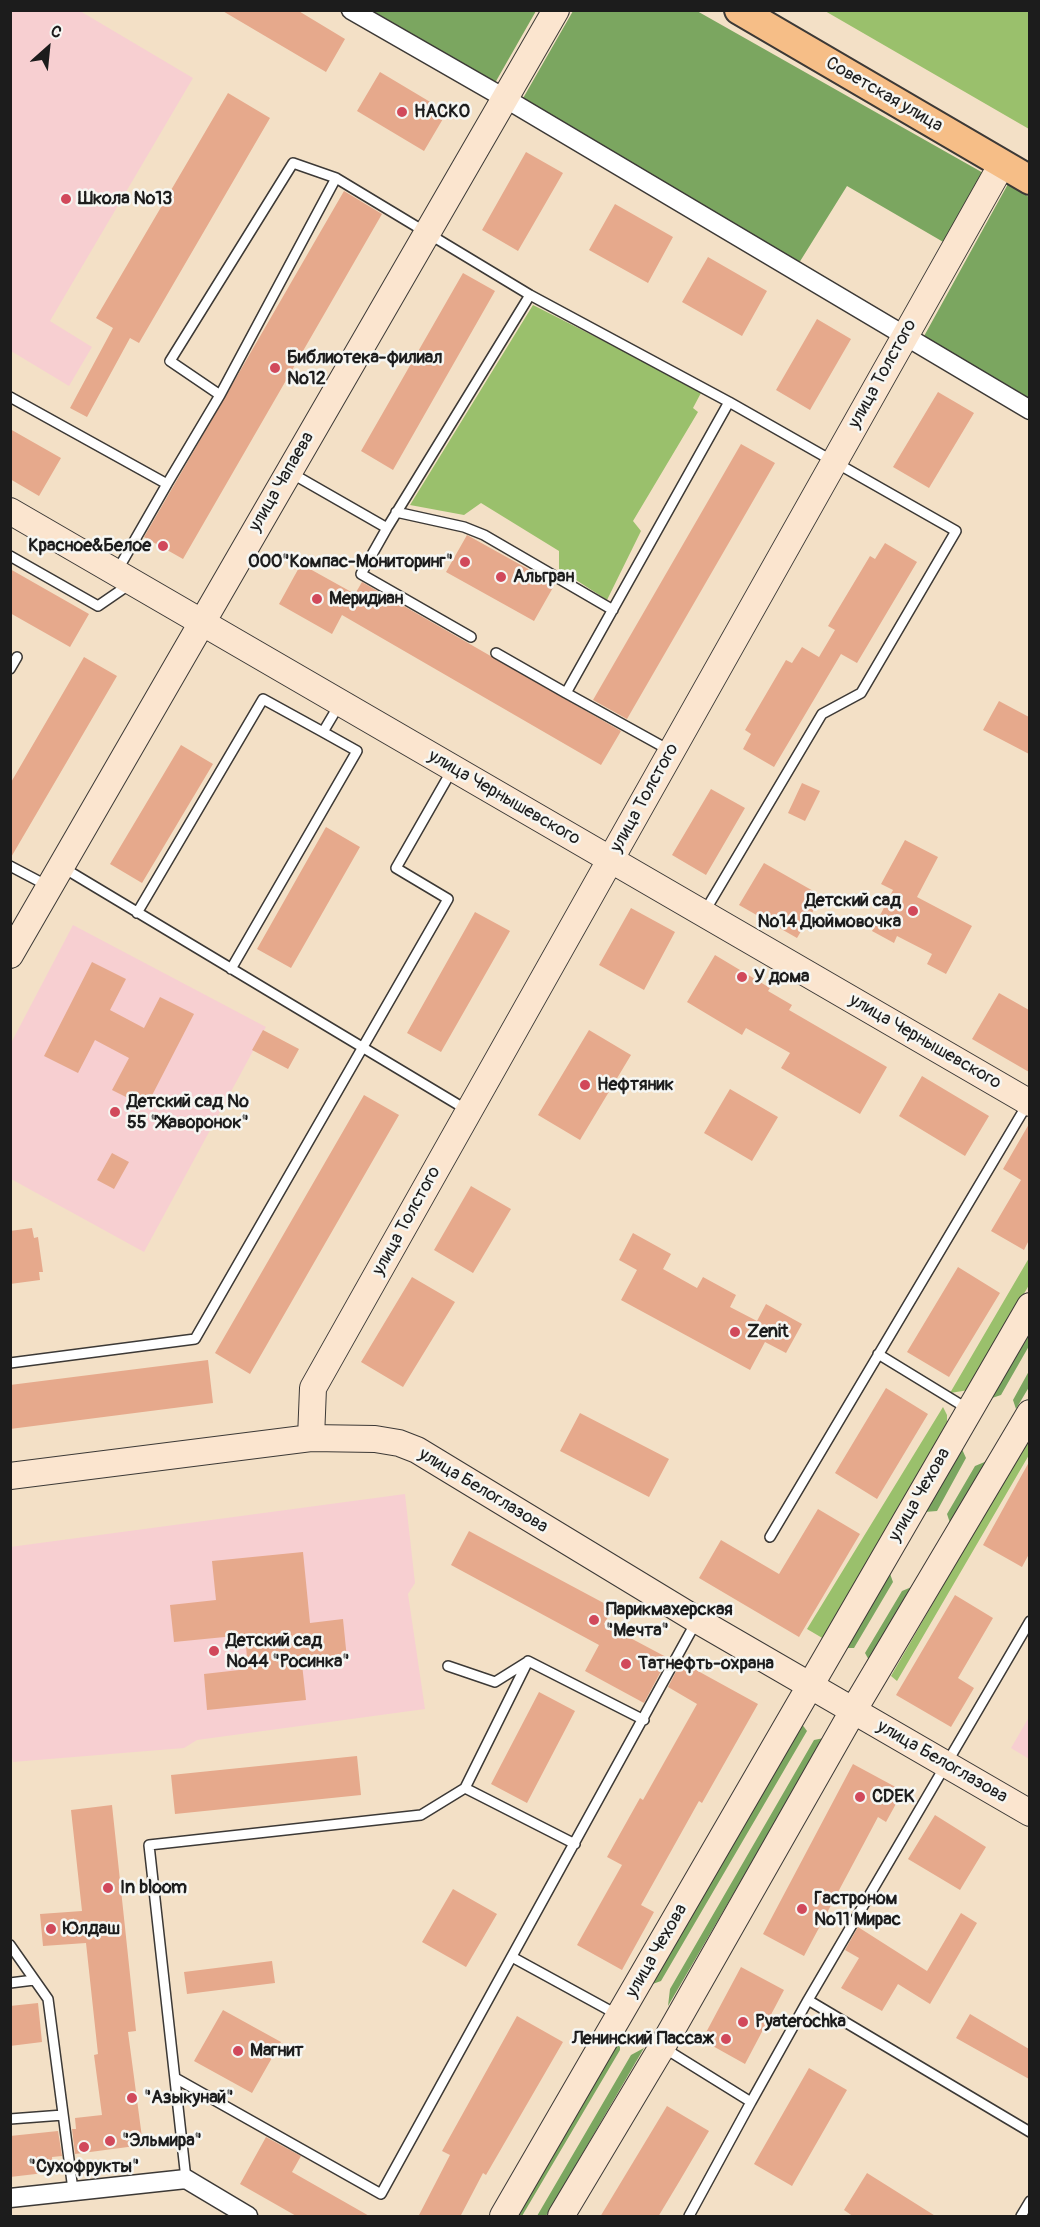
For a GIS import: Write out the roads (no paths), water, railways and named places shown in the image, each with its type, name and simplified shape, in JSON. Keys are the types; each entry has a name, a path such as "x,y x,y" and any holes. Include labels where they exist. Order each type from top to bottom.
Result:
{"main road":[{"name":"Советская улица","path":"739,10 1029,180"}],"street":[{"path":"351,10 1029,410"},
{"name":"улица Чапаева","path":"10,955 556,10"},
{"name":"улица Толстого","path":"311,1438 313,1388 1002,164"},
{"name":"улица Чернышевского","path":"10,511 1029,1102"},
{"name":"улица Чехова","path":"503,2217 1029,1305"},
{"path":"561,2217 1029,1413"},
{"name":"улица Белоглазова","path":"10,1476 311,1438 375,1439 417,1450 697,1620 811,1685"},
{"path":"811,1685 854,1711"},
{"name":"улица Белоглазова","path":"854,1711 1029,1813"},
{"path":"10,2198 186,2179 243,2215"}],"lane":[{"path":"220,395 170,361 293,163 336,178 428,231 530,295 729,402 956,531 861,693 822,714 704,913"},
{"path":"10,556 98,606 124,578 167,484 220,395 336,178"},
{"path":"471,637 361,574 396,512 530,295"},
{"path":"10,397 167,484"},
{"path":"566,693 729,402"},
{"path":"289,471 387,528"},
{"path":"396,512 464,527 484,535 613,610"},
{"path":"496,653 671,752"},
{"path":"10,669 17,657"},
{"path":"137,913 263,699 357,751 231,969"},
{"path":"323,732 341,703"},
{"path":"10,1363 195,1339 448,899 396,868 453,768"},
{"path":"10,866 54,876 137,913 469,1111"},
{"path":"770,1537 1029,1102"},
{"path":"879,1354 969,1410"},
{"path":"177,2079 381,2194 697,1620"},
{"path":"689,2217 808,2000 1029,1621"},
{"path":"528,1661 644,1720"},
{"path":"448,1666 495,1682 528,1661"},
{"path":"186,2179 177,2079 149,1845 422,1815 465,1788 528,1661"},
{"path":"465,1788 575,1844"},
{"path":"10,1945 48,1999 73,2190"},
{"path":"512,1957 619,2016"},
{"path":"10,1983 34,1980"},
{"path":"808,2000 1029,2132"},
{"path":"662,2047 751,2102"},
{"path":"10,2120 63,2115"},
{"path":"1021,2217 1029,2202"}],"place":[{"name":"НАСКО","path":"402,112"},
{"name":"Школа №13","path":"66,199"},
{"name":"Библиотека-филиал №12","path":"275,368"},
{"name":"Красное&Белое","path":"163,546"},
{"name":"ООО\"Компас-Мониторинг\"","path":"465,562"},
{"name":"Альгран","path":"501,577"},
{"name":"Меридиан","path":"317,599"},
{"name":"Детский сад №14 Дюймовочка","path":"913,911"},
{"name":"У дома","path":"742,977"},
{"name":"Нефтяник","path":"585,1085"},
{"name":"Детский сад № 55 \"Жаворонок\"","path":"115,1112"},
{"name":"Zenit","path":"735,1332"},
{"name":"Парикмахерская \"Мечта\"","path":"594,1620"},
{"name":"Детский сад №44 \"Росинка\"","path":"214,1651"},
{"name":"Татнефть-охрана","path":"626,1664"},
{"name":"CDEK","path":"860,1797"},
{"name":"In bloom","path":"108,1888"},
{"name":"Гастроном №11 Мирас","path":"802,1909"},
{"name":"Юлдаш","path":"51,1929"},
{"name":"Pyaterochka","path":"743,2022"},
{"name":"Ленинский Пассаж","path":"726,2039"},
{"name":"Магнит","path":"238,2051"},
{"name":"\"Азыкунай\"","path":"132,2098"},
{"name":"\"Эльмира\"","path":"110,2141"},
{"name":"\"Сухофрукты\"","path":"84,2147"}]}
